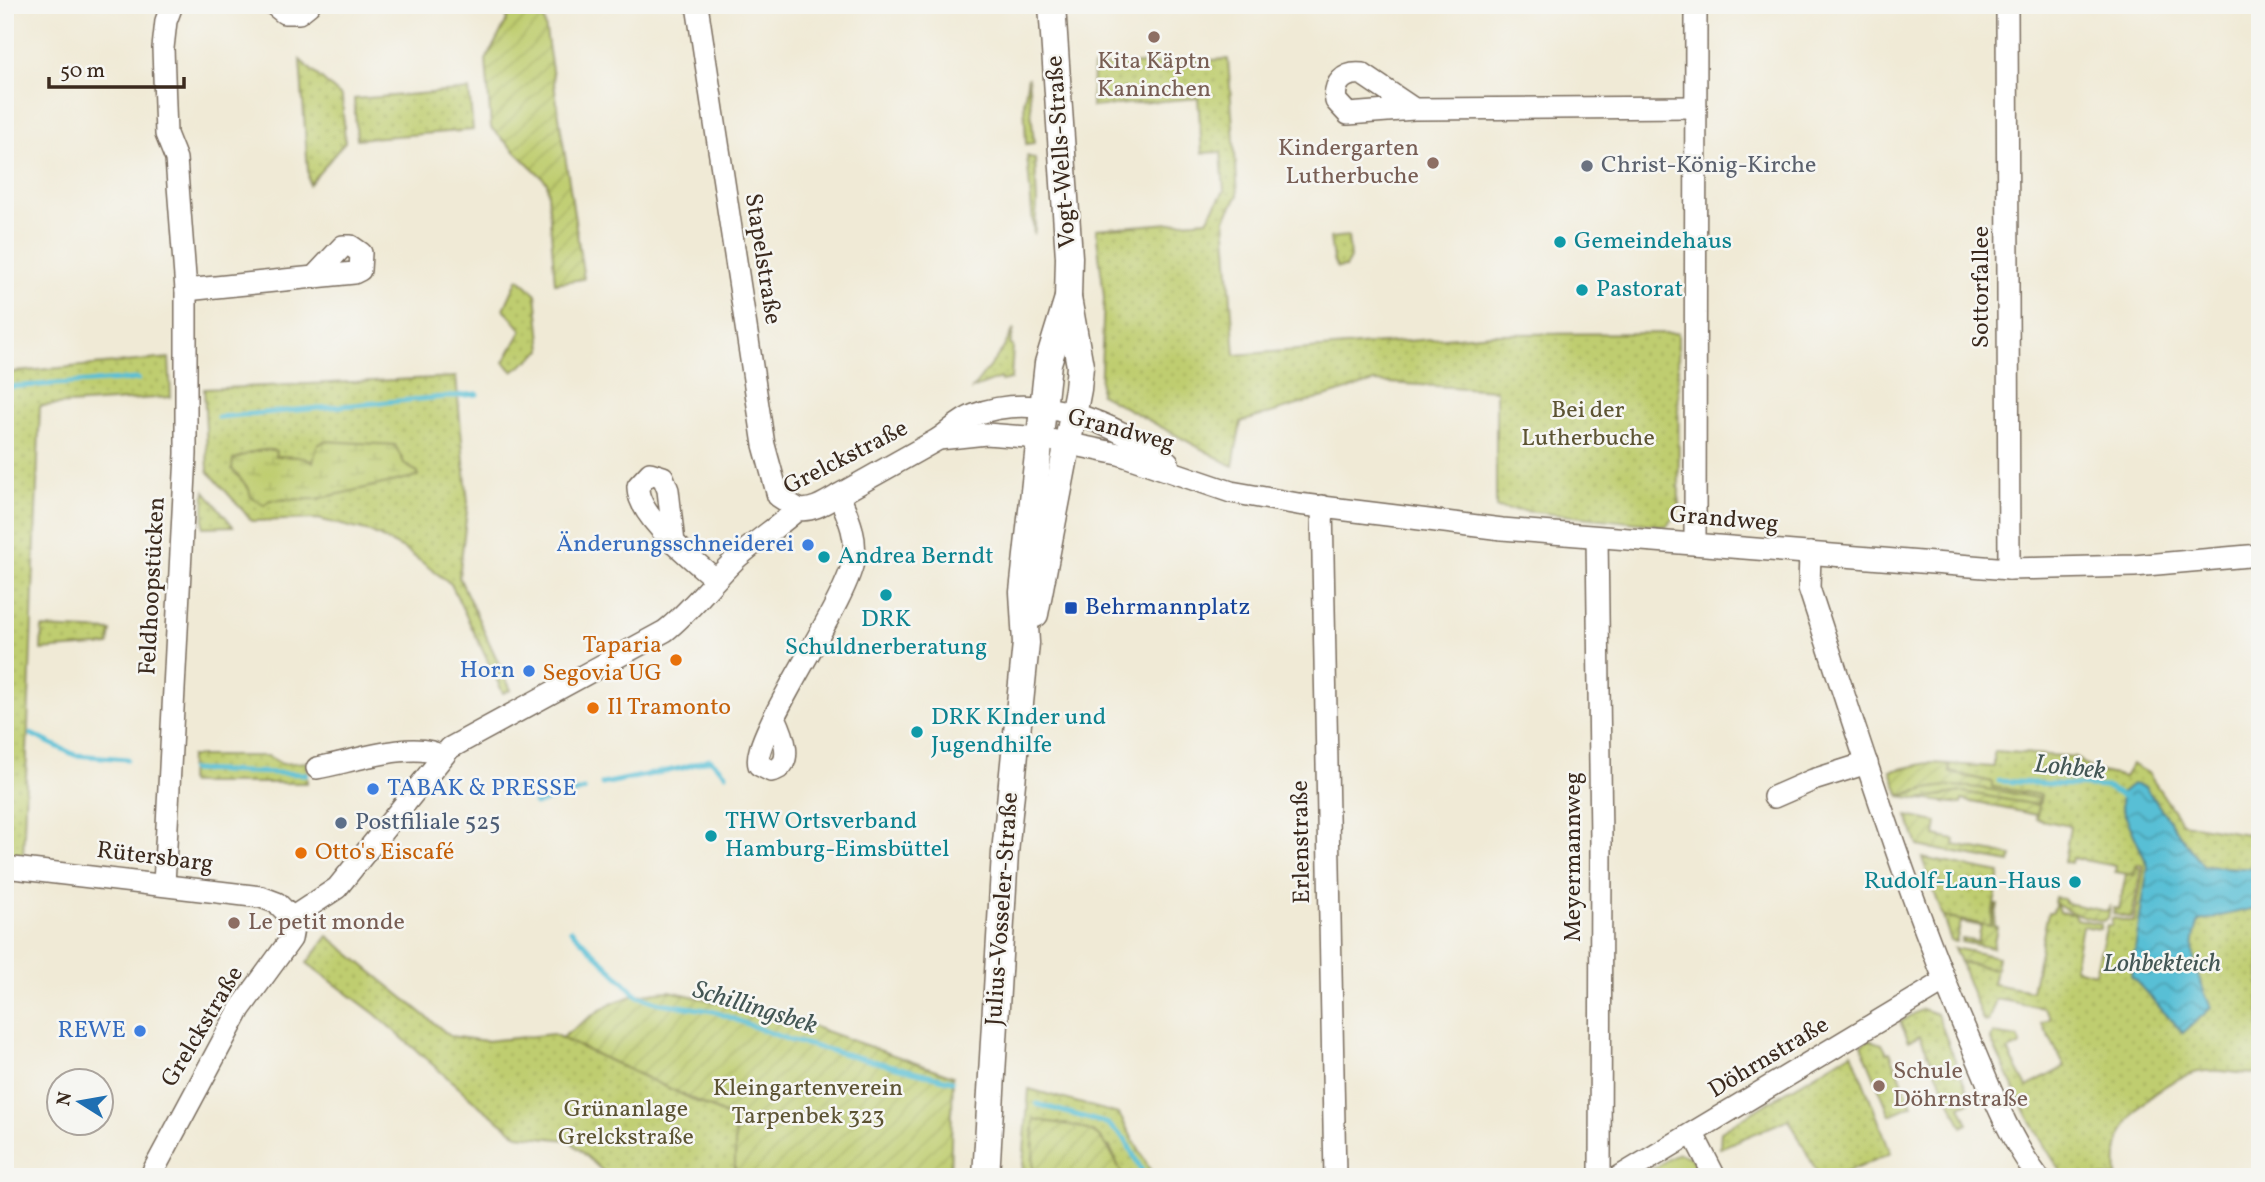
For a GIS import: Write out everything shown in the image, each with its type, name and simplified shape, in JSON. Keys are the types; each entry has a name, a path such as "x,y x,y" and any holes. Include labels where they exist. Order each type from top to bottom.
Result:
{"main road":[{"name":"Vogt-Wells-Straße","path":"1052,5 1069,257 1068,298 1080,366 1074,415"},
{"name":"Vogt-Wells-Straße","path":"1044,408 1048,363 1068,298"},
{"name":"Julius-Vosseler-Straße","path":"986,1177 1005,853 1026,643 1023,592 1044,408"},
{"name":"Julius-Vosseler-Straße","path":"1026,643 1041,594 1074,415"}],"street":[{"name":"Feldhoopstücken","path":"164,885 186,465 186,290 176,159 166,134 163,48 166,21 172,5"},
{"path":"274,5 284,13 299,13 309,5"},
{"name":"Stapelstraße","path":"696,5 764,445 778,496 798,509"},
{"path":"1695,542 1696,5"},
{"name":"Sottorfallee","path":"2007,5 2009,569"},
{"path":"1414,108 1696,107"},
{"path":"186,290 314,277"},
{"path":"939,439 956,423 987,410 1009,407 1044,408"},
{"name":"Grandweg","path":"1044,408 1074,415 1119,433 1158,455 1188,477"},
{"path":"939,439 986,434 1041,438"},
{"name":"Grandweg","path":"1041,438 1119,454 1231,492 1502,529 1695,542 2009,569 2134,566 2260,555"},
{"name":"Grelckstraße","path":"150,1177 222,1041 291,939 290,919 337,888 441,756 450,748 665,631 690,612 715,579 798,509 810,509 839,495 939,439"},
{"path":"775,717 814,648 853,565 854,536 839,495"},
{"name":"Erlenstraße","path":"1322,506 1335,1177"},
{"name":"Meyermannweg","path":"1597,537 1601,841 1600,1177"},
{"path":"674,543 715,579"},
{"path":"1810,553 1809,588 1867,763 1945,981 2001,1114 2038,1177"},
{"path":"317,768 411,749 428,750 441,756"},
{"path":"1774,797 1813,780 1867,763"},
{"name":"Rütersbarg","path":"5,867 261,897 277,903 290,919"},
{"name":"Döhrnstraße","path":"1619,1177 1945,981"},
{"path":"1693,1134 1714,1177"}],"green space":[{"path":"505,5 542,5 584,279 555,283 547,182 491,128 486,60 507,20"},
{"name":"Bei der Lutherbuche","path":"1228,59 1238,195 1225,219 1235,355 1493,334 1678,333 1679,508 1667,526 1496,508 1496,390 1374,382 1241,422 1233,466 1100,394 1104,297 1096,229 1207,220 1224,191 1221,152 1202,153 1198,98 1092,107 1093,67"},
{"path":"300,60 342,97 345,142 309,185"},
{"path":"1028,77 1034,143 1026,144 1024,101"},
{"path":"469,90 473,130 357,139 354,99"},
{"path":"1027,156 1035,159 1037,206 1034,235"},
{"path":"1348,236 1350,258 1346,267 1337,268 1330,238"},
{"path":"518,278 536,294 542,350 513,372 504,362 522,330 504,309"},
{"path":"1014,329 1010,345 1013,346 1011,379 1001,381 1000,378 972,389 1003,349"},
{"path":"169,358 171,397 40,406 23,859 5,857 5,373"},
{"path":"456,377 468,503 459,577 511,690 503,693 451,584 404,549 370,532 318,519 252,521 208,471 204,389"},
{"path":"324,441 395,445 405,465 418,472 418,476 317,499 270,500 264,505 251,497 249,489 232,469 233,460 265,450 276,451 275,456 301,457 313,462 317,446"},
{"path":"205,491 233,526 203,527"},
{"path":"42,628 111,631 109,645 41,650"},
{"path":"1994,751 2075,757 2093,770 2124,777 2132,764 2148,773 2182,823 2260,836 2260,1073 2206,1071 2193,1073 2166,1085 2143,1104 2125,1127 2118,1149 2117,1177 2065,1177 2034,1127 1990,1038 1993,1034 2018,1038 2021,1045 2008,1051 2027,1087 2065,1067 2042,1023 2051,1018 2044,1008 1996,999 1988,1022 1983,1021 1960,962 1996,969 1993,984 2032,991 2048,912 2052,912 2056,903 2059,912 2071,914 2071,910 2077,919 2101,924 2100,929 2082,926 2074,968 2095,973 2107,925 2111,926 2112,918 2134,922 2144,866 2137,864 2134,875 2115,872 2116,866 2072,858 2071,863 2064,862 2070,826 2036,819 2041,795 1992,787 1992,782 1950,772 1949,764 1994,767"},
{"path":"190,756 268,756 282,764 307,762 307,783 189,783"},
{"path":"1928,763 1949,764 1950,773 1992,782 1992,787 2041,795 2037,815 1962,800 1961,804 1919,799 1963,792 2037,805 2038,798 1985,789 1936,787 1900,796 1891,771"},
{"path":"1946,784 1965,784 2038,798 2037,806 1963,792 1919,799 1900,796"},
{"path":"1907,816 1937,822 1935,836 1955,840 1954,845 2012,856 2010,863 1918,846"},
{"path":"1922,858 2000,873 1990,926 1943,917 1934,891 1941,887 1938,878 1930,880"},
{"path":"2136,867 2141,868 2132,918 2113,914 2114,908 2119,909 2126,874 2134,875"},
{"path":"2055,897 2065,899 2065,903 2106,911 2110,907 2108,918 2103,921 2070,912 2054,902"},
{"path":"1996,905 1994,926 1997,927 1993,948 1961,942 1962,939 1978,942 1981,926 1961,922 1956,942 1951,941 1943,917 1991,926"},
{"name":"Grünanlage Grelckstraße","path":"328,936 450,1036 486,1041 553,1034 735,1119 735,1177 609,1177 569,1140 518,1135 482,1108 375,1014 307,963"},
{"path":"1954,948 1998,957 1996,969 1960,962"},
{"name":"Kleingartenverein Tarpenbek 323","path":"670,991 794,1020 953,1076 950,1177 735,1177 735,1119 561,1038 611,1004 636,995"},
{"path":"1922,1009 1937,1014 1971,1101 1960,1106 1968,1124 1962,1127 1920,1036 1909,1041 1900,1022"},
{"path":"1869,1040 1882,1044 1887,1053 1890,1052 1912,1105 1890,1115 1861,1045"},
{"path":"1852,1052 1891,1153 1836,1177 1830,1177 1828,1173 1819,1176 1789,1119 1720,1148 1721,1131"},
{"path":"1029,1089 1119,1114 1154,1177 1123,1177 1110,1147 1034,1120 1033,1177 1022,1177"},
{"path":"1034,1119 1090,1131 1107,1146 1123,1177 1033,1177"},
{"path":"1678,1153 1690,1157 1702,1177 1641,1177"}],"water":[{"name":"Lohbekteich","path":"2132,784 2145,787 2203,866 2260,869 2260,907 2199,921 2193,954 2211,1008 2183,1033 2131,976 2148,866 2121,806 2121,793"}],"waterway":[{"path":"5,387 138,379"},
{"path":"218,417 477,394"},
{"name":"Schillingsbek","path":"31,734 75,755 127,759"},
{"path":"602,784 682,768 710,759 726,774"},
{"name":"Schillingsbek","path":"191,770 306,774"},
{"name":"Lohbek","path":"1999,781 2106,787 2126,798"},
{"path":"535,804 584,790"},
{"name":"Schillingsbek","path":"571,930 638,996 660,1003 713,1011 789,1040 952,1081"},
{"name":"Schillingsbek","path":"1037,1104 1108,1124 1125,1139 1145,1177"}],"place":[{"name":"Kita Käptn Kaninchen","path":"1154,37"},
{"name":"Kindergarten Lutherbuche","path":"1433,163"},
{"name":"Christ-König-Kirche","path":"1587,166"},
{"name":"Gemeindehaus","path":"1560,242"},
{"name":"Pastorat","path":"1582,290"},
{"name":"Änderungsschneiderei","path":"808,545"},
{"name":"Andrea Berndt","path":"824,557"},
{"name":"DRK Schuldnerberatung","path":"886,595"},
{"name":"Behrmannplatz","path":"1071,608"},
{"name":"Taparia Segovia UG","path":"676,660"},
{"name":"Horn","path":"529,671"},
{"name":"Il Tramonto","path":"593,708"},
{"name":"DRK KInder und Jugendhilfe","path":"917,732"},
{"name":"TABAK & PRESSE","path":"373,789"},
{"name":"Postfiliale 525","path":"341,823"},
{"name":"THW Ortsverband Hamburg-Eimsbüttel","path":"711,836"},
{"name":"Otto's Eiscafé","path":"301,853"},
{"name":"Rudolf-Laun-Haus","path":"2075,882"},
{"name":"Le petit monde","path":"234,923"},
{"name":"REWE","path":"140,1031"},
{"name":"Schule Döhrnstraße","path":"1879,1086"}]}
